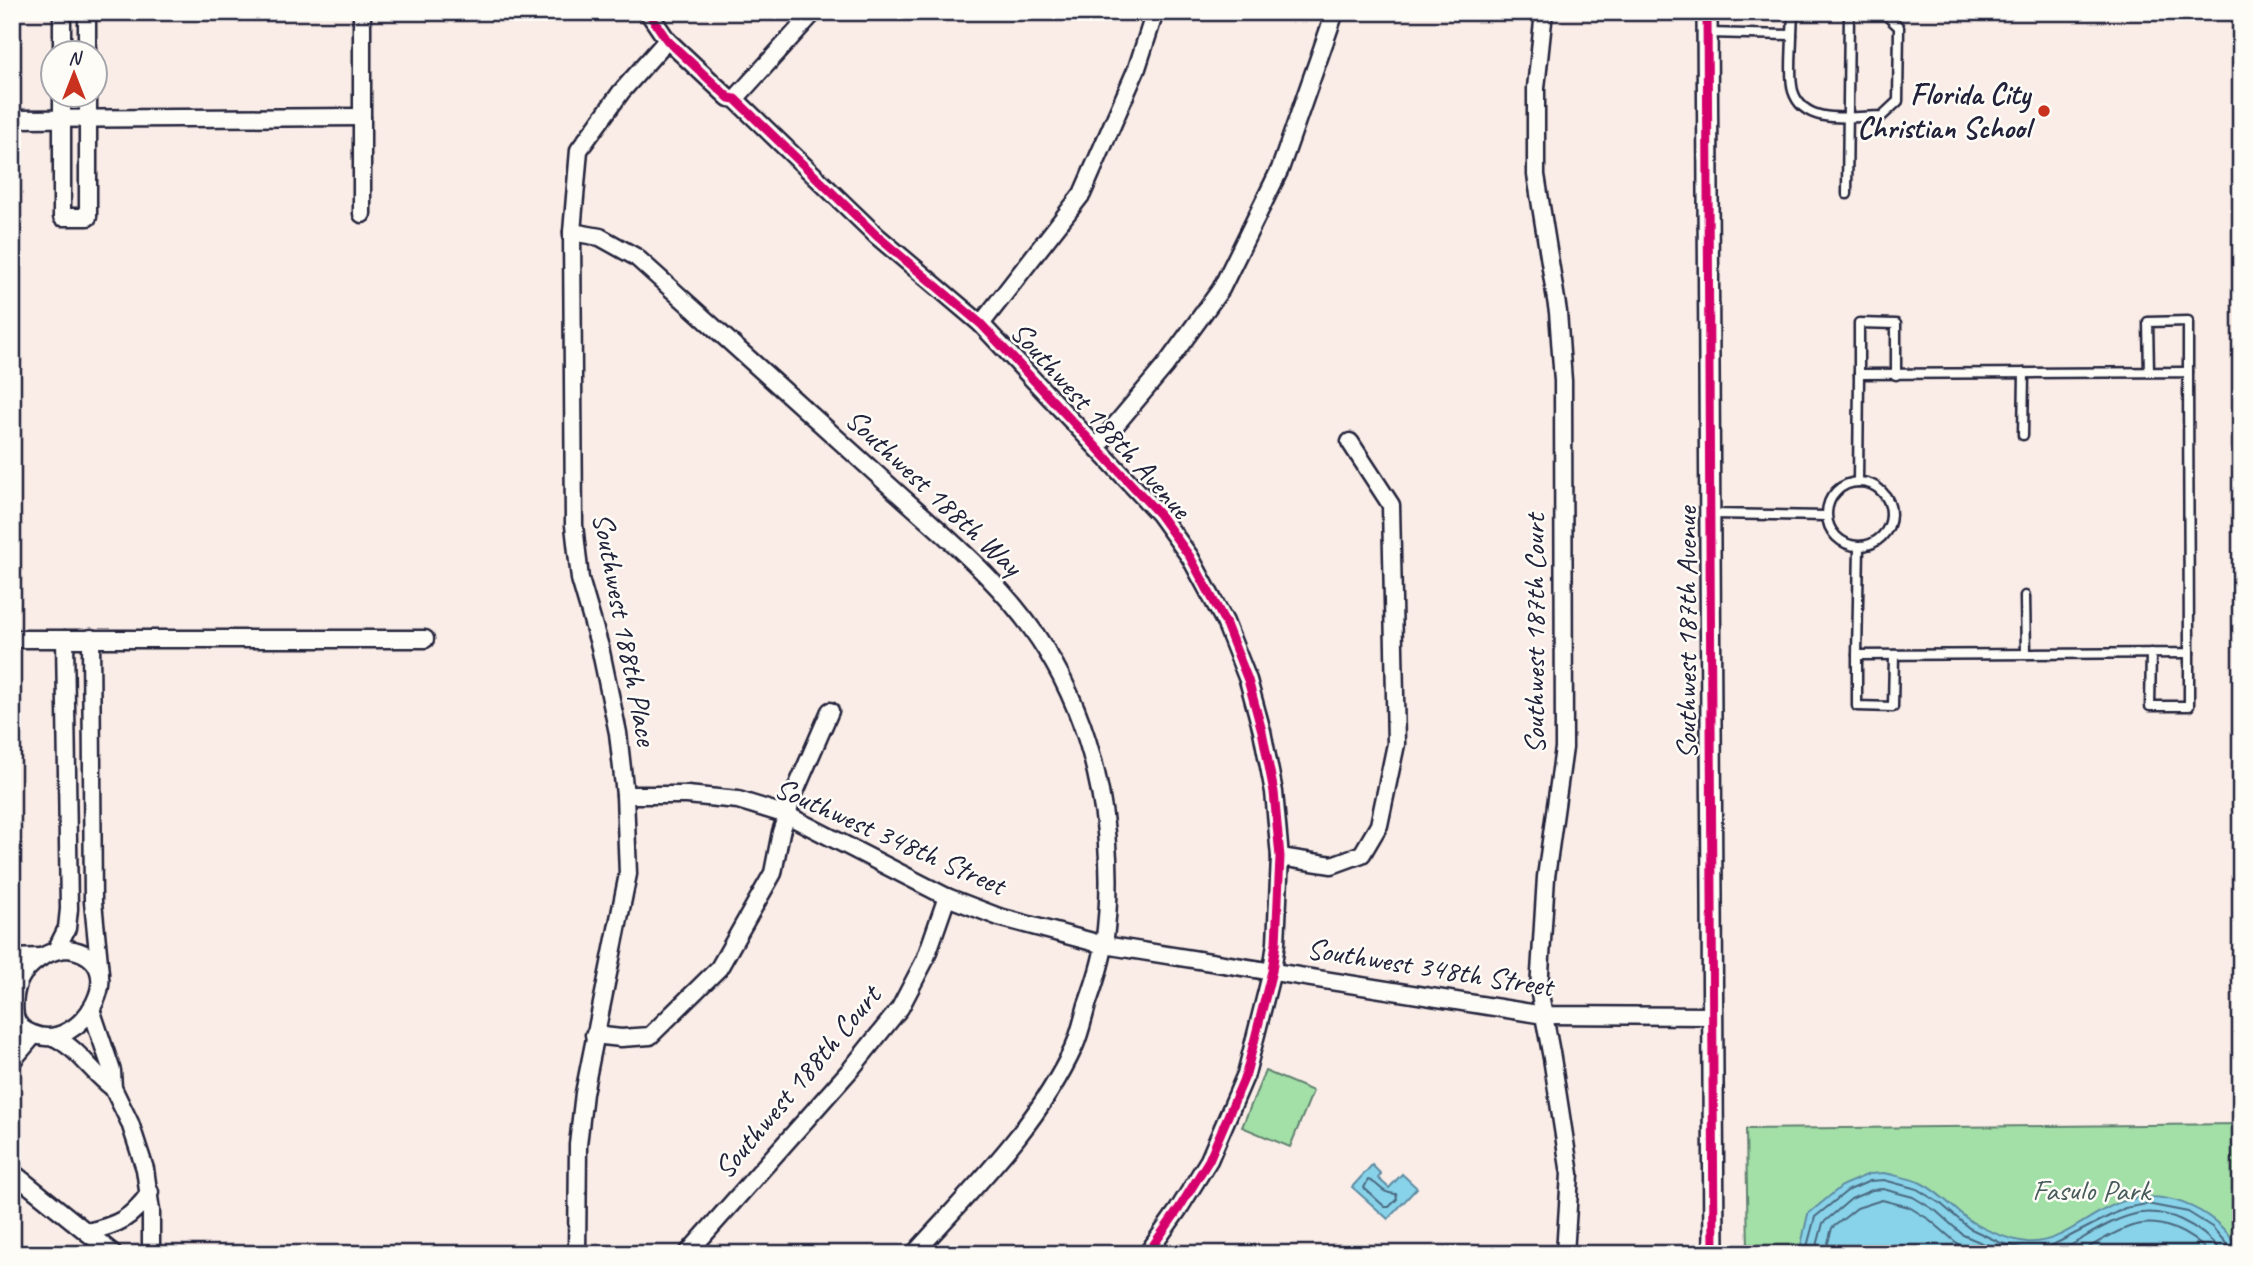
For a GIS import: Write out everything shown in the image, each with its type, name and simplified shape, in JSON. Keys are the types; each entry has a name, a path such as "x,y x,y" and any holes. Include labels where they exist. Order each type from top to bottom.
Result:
{"street":[{"path":"62,12 62,38"},
{"path":"87,12 88,38"},
{"path":"362,12 362,214"},
{"name":"Southwest 188th Avenue","path":"648,12 667,40 729,98 735,99 877,236 981,324 1160,514 1190,557 1225,622 1248,681 1262,731 1274,792 1280,857 1276,943 1272,971 1246,1074 1209,1160 1147,1254"},
{"path":"735,99 814,12"},
{"path":"981,324 1082,194 1137,68 1155,12"},
{"path":"1097,447 1165,366 1221,289 1280,169 1335,12"},
{"name":"Southwest 187th Court","path":"1544,12 1536,88 1536,174 1558,312 1563,381 1564,748 1546,877 1539,989 1570,1174 1565,1254"},
{"name":"Southwest 187th Avenue","path":"1707,12 1714,1254"},
{"name":"Southwest 188th Place","path":"577,1254 578,1145 594,1035 628,874 625,795 618,733 600,647 580,579 574,526 572,232 579,150 621,92 667,40"},
{"path":"62,108 62,218 88,217 88,108"},
{"path":"12,119 362,117"},
{"name":"Southwest 188th Way","path":"572,232 600,237 636,257 994,581 1046,649 1069,695 1092,755 1103,803 1108,868 1104,944 1101,964 1074,1046 1035,1116 914,1254"},
{"path":"1280,857 1332,865 1362,854 1378,825 1396,744 1391,505 1350,442"},
{"path":"54,1037 73,1028 91,1009 100,988 93,902 91,638"},
{"path":"12,639 425,639"},
{"path":"65,639 69,909 67,928 49,953 20,978 14,1005 19,1024 34,1035 54,1037 75,1049 100,1078 113,1088"},
{"path":"594,1035 621,1038 650,1036 719,968 773,873 781,832 830,711"},
{"name":"Southwest 348th Street","path":"625,795 687,795 738,800 787,815 947,897 999,917 1104,944 1461,1004 1544,1015 1713,1016"},
{"name":"Southwest 188th Court","path":"687,1254 851,1069 900,1008 925,960 947,897"},
{"path":"12,958 68,949 88,954 100,973"},
{"path":"91,1009 112,1071 113,1088 137,1140 150,1192 152,1254"},
{"path":"12,1061 34,1035"},
{"path":"12,1172 114,1254"},
{"path":"87,1232 125,1220 150,1192"}],"lane":[{"path":"1793,12 1793,90 1801,105 1818,117 1882,116 1898,101 1899,27 1882,12"},
{"path":"1847,194 1849,12"},
{"path":"1707,33 1792,35"},
{"path":"2149,373 2148,322 2188,321 2189,706 2150,706 2151,653"},
{"path":"1858,482 1859,323 1896,324 1896,374"},
{"path":"1859,374 2188,372"},
{"path":"2023,435 2024,373"},
{"path":"1858,482 1878,487 1890,504 1892,514 1885,533 1869,545 1859,547 1849,545 1833,534 1826,516 1832,496 1839,488 1858,482"},
{"path":"1711,514 1826,516"},
{"path":"1859,547 1857,706 1893,707 1894,655"},
{"path":"2025,596 2026,654"},
{"path":"1857,655 2189,653"}],"green space":[{"path":"1265,1071 1313,1091 1290,1147 1242,1127"},
{"name":"Fasulo Park","path":"2241,1124 2241,1254 1748,1254 1746,1129"}],"water":[{"path":"1372,1165 1381,1174 1378,1178 1389,1188 1402,1174 1417,1188 1388,1219 1352,1187"},
{"path":"1885,1173 1921,1183 1965,1217 1991,1232 2027,1242 2065,1233 2112,1205 2124,1201 2158,1198 2175,1201 2192,1207 2221,1226 2241,1254 1799,1254 1808,1214 1843,1185 1869,1174"}],"cycle path":[{"path":"648,12 667,40 729,98 735,99 877,236 981,324 1159,514 1190,557 1225,622 1248,680 1262,731 1274,792 1280,857 1276,943 1272,971 1246,1074 1209,1160 1147,1254"},
{"path":"1707,12 1714,1254"}],"place":[{"name":"Florida City Christian School","path":"2044,111"}]}
